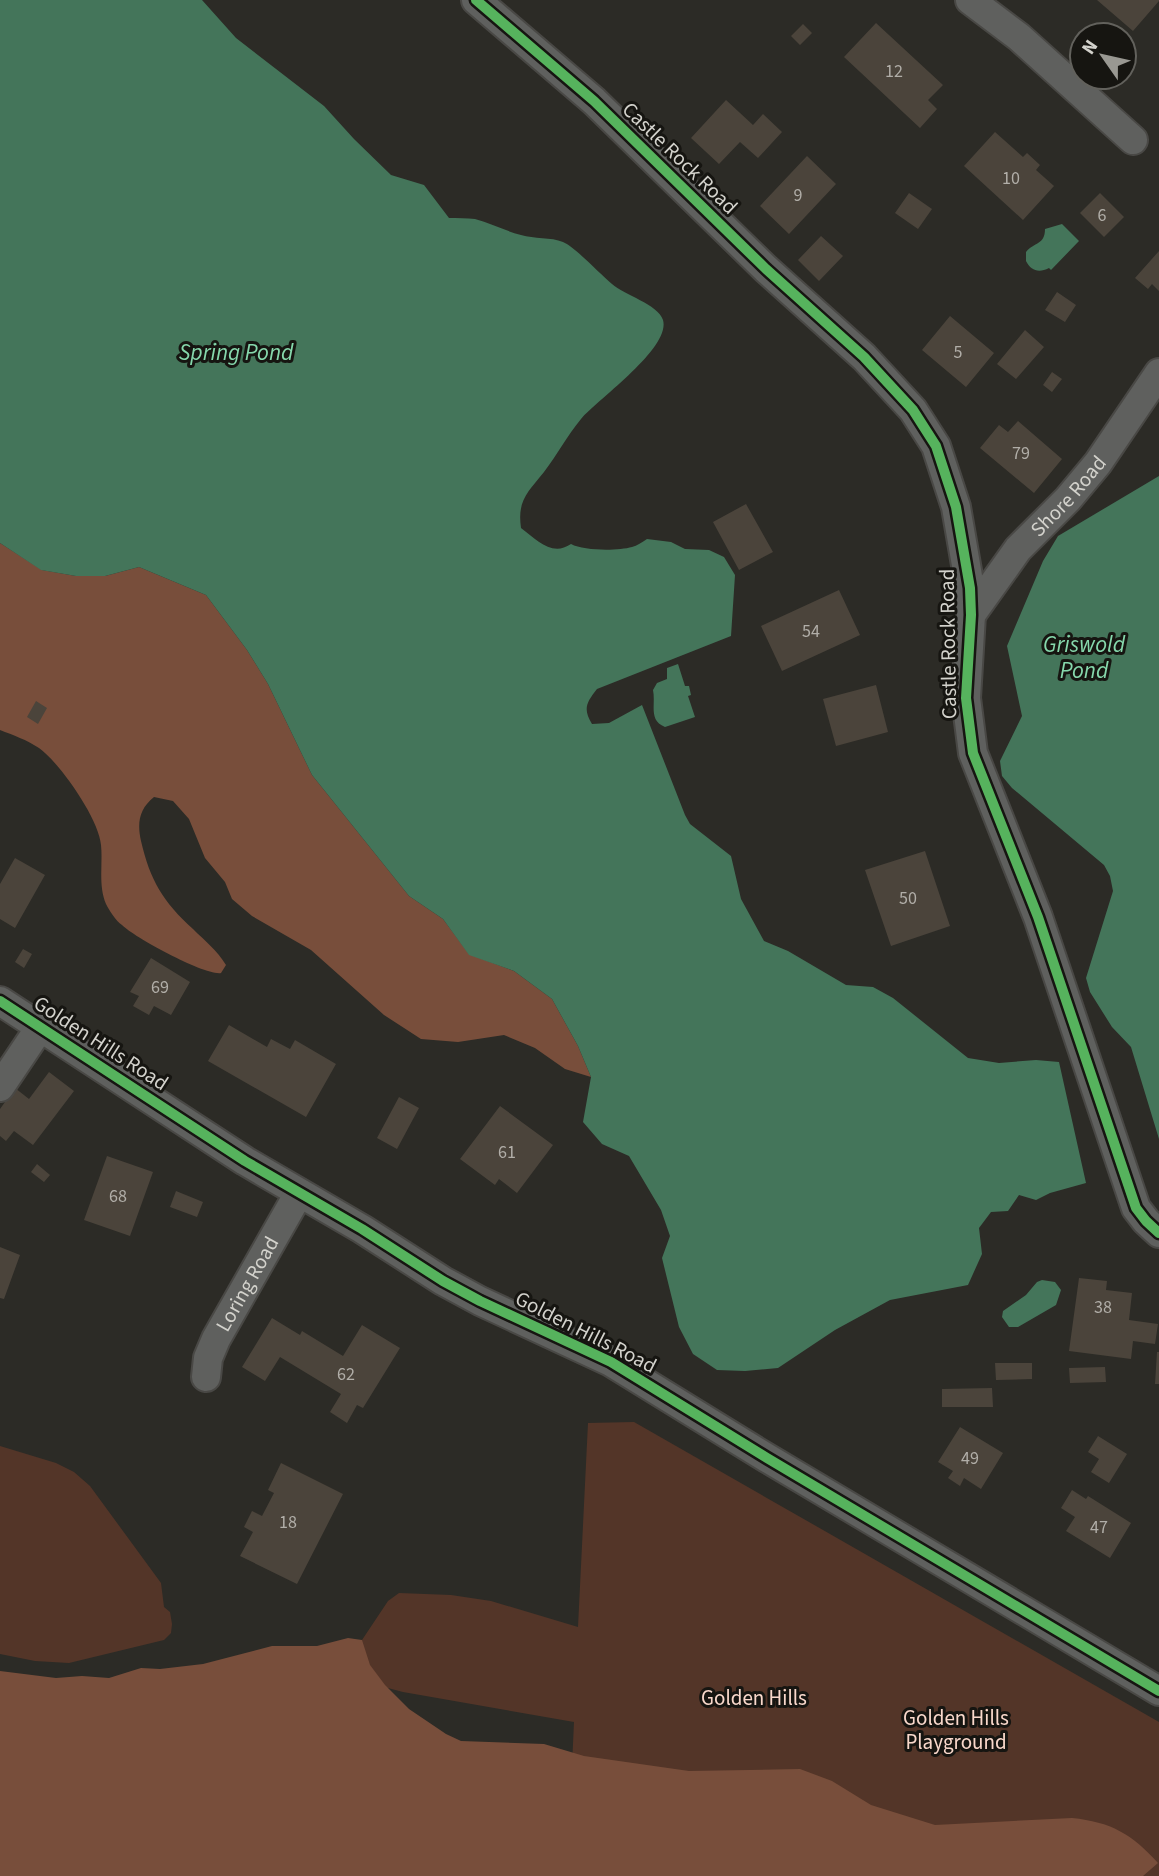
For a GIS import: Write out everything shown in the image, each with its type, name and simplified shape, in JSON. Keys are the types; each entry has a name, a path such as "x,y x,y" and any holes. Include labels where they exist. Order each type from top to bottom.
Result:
{"street":[{"name":"Castle Rock Road","path":"476,0 594,101 766,269 864,357 913,410 936,446 948,477 967,566 971,615 966,698 973,753 1038,917 1136,1208 1159,1233"},
{"path":"970,0 1019,37 1133,140"},
{"name":"Shore Road","path":"971,615 1018,549 1068,499 1098,463 1159,373"},
{"name":"Golden Hills Road","path":"0,1000 234,1154 480,1301 636,1376 778,1465 1159,1691"},
{"path":"0,1087 41,1026"},
{"name":"Loring Road","path":"206,1377 208,1358 216,1339 299,1193"}],"green space":[{"name":"Golden Hills","path":"634,1422 1159,1722 1159,1876 567,1876 574,1722 403,1692 369,1683 355,1660 362,1640 388,1601 399,1593 451,1595 491,1601 578,1627 588,1423"},
{"path":"0,1446 56,1463 74,1472 90,1486 161,1583 164,1607 170,1612 172,1624 171,1633 164,1640 69,1663 35,1661 0,1654"}],"shaded area":[{"path":"0,543 42,570 76,576 105,576 139,567 206,595 247,650 268,684 312,775 409,896 443,919 469,954 514,971 552,999 578,1046 591,1077 565,1069 535,1048 504,1035 458,1042 421,1039 384,1015 311,950 252,916 232,899 225,882 205,858 189,819 173,801 154,797 142,811 139,828 145,855 153,879 166,900 226,965 221,973 201,969 155,947 120,923 104,897 99,834 77,792 48,755 25,740 0,730"},
{"path":"348,1638 362,1640 370,1665 409,1709 461,1741 544,1744 584,1756 689,1771 800,1769 832,1781 871,1805 935,1825 1072,1818 1098,1823 1130,1837 1158,1863 1143,1876 0,1876 0,1671 56,1678 109,1678 141,1668 160,1669 203,1664 272,1646 317,1646"}],"water":[{"name":"Spring Pond","path":"0,0 202,0 236,38 324,106 391,175 424,185 449,218 475,219 521,235 563,242 612,284 648,304 660,314 663,320 662,331 656,344 631,372 581,419 529,491 522,503 521,528 539,542 557,549 571,544 592,549 618,549 634,546 647,539 671,542 685,549 709,550 724,557 735,575 731,636 597,689 587,706 587,714 592,724 609,723 642,705 685,815 690,824 731,856 741,899 764,941 788,951 846,985 873,987 893,998 968,1058 999,1063 1036,1060 1059,1062 1086,1183 1050,1193 1036,1200 1019,1195 1008,1211 991,1212 979,1228 982,1254 968,1285 890,1300 835,1330 778,1368 717,1370 693,1354 679,1327 662,1258 670,1236 661,1210 629,1156 602,1144 583,1122 591,1077 578,1046 552,999 514,971 469,955 443,919 409,896 312,775 268,684 247,650 206,595 139,567 105,576 76,576 41,570 0,543"},
{"path":"1062,224 1079,241 1051,270 1033,269 1026,261 1026,252 1041,241 1045,229"},
{"name":"Griswold Pond","path":"1159,476 1159,1139 1131,1047 1112,1027 1090,992 1086,978 1113,891 1110,876 1104,865 1012,788 1002,776 1000,761 1022,716 1007,646 1043,561 1058,536"},
{"path":"678,664 685,686 689,686 691,695 688,696 695,717 665,727 656,720 653,690 657,683 667,679 667,668"},
{"path":"1042,1280 1055,1282 1061,1290 1056,1305 1018,1327 1009,1327 1002,1317 1003,1311"}],"building":[{"path":"1097,0 1159,0 1138,25 1138,21 1121,21"},
{"path":"876,23 943,85 928,100 937,109 920,128 844,57"},
{"path":"803,24 812,33 800,45 791,36"},
{"path":"726,100 753,125 763,114 782,132 758,158 740,142 719,164 691,138"},
{"path":"995,132 1023,157 1027,153 1040,165 1036,170 1054,186 1023,220 964,166"},
{"path":"807,156 836,184 789,234 760,206"},
{"path":"909,193 932,209 918,229 895,213"},
{"path":"1100,193 1124,217 1104,237 1080,213"},
{"path":"821,236 843,256 819,281 798,260"},
{"path":"1159,251 1159,291 1152,284 1148,289 1135,278"},
{"path":"1057,292 1076,305 1065,322 1045,310"},
{"path":"950,316 994,353 966,387 922,350"},
{"path":"1025,330 1044,347 1016,379 997,364"},
{"path":"1052,372 1062,379 1052,392 1043,385"},
{"path":"1018,421 1062,459 1034,493 980,448 999,425 1008,432"},
{"path":"746,504 773,552 739,570 713,522"},
{"path":"839,590 860,635 782,671 761,626"},
{"path":"876,685 888,732 836,746 823,699"},
{"path":"36,701 47,708 38,724 27,717"},
{"path":"925,851 950,926 891,946 865,870"},
{"path":"15,858 45,875 15,928 0,919 0,884"},
{"path":"23,949 32,954 24,968 15,962"},
{"path":"151,958 190,982 171,1015 154,1006 149,1015 133,1006 139,996 130,992"},
{"path":"229,1025 267,1047 271,1039 290,1049 295,1040 336,1064 306,1117 208,1061"},
{"path":"49,1072 74,1091 33,1145 14,1131 6,1141 0,1136 0,1109 15,1088 29,1099"},
{"path":"399,1097 419,1108 397,1149 377,1138"},
{"path":"500,1106 553,1145 517,1193 499,1179 495,1185 460,1159"},
{"path":"107,1156 153,1172 130,1236 84,1220"},
{"path":"37,1164 50,1175 44,1182 31,1172"},
{"path":"176,1191 203,1202 197,1217 170,1207"},
{"path":"0,1247 20,1255 4,1299 0,1298"},
{"path":"1079,1278 1107,1281 1106,1290 1132,1293 1129,1320 1158,1324 1155,1344 1133,1341 1131,1359 1069,1351"},
{"path":"272,1318 300,1335 302,1331 343,1356 362,1325 400,1348 363,1408 357,1405 347,1423 330,1412 341,1394 280,1357 265,1381 242,1367"},
{"path":"1157,1352 1159,1384 1155,1384"},
{"path":"995,1363 1032,1363 1032,1379 996,1380"},
{"path":"1105,1367 1106,1382 1070,1383 1069,1368"},
{"path":"992,1388 993,1407 942,1407 942,1389"},
{"path":"960,1427 1003,1453 981,1489 964,1478 960,1486 948,1478 953,1471 938,1462"},
{"path":"1098,1436 1127,1454 1109,1483 1091,1472 1099,1459 1088,1452"},
{"path":"281,1463 343,1494 297,1584 240,1556 253,1532 244,1527 252,1511 262,1516 274,1493 268,1490"},
{"path":"1072,1490 1086,1499 1088,1496 1131,1523 1110,1558 1066,1531 1075,1517 1061,1508"}],"cycle path":[{"path":"476,0 594,101 766,269 864,357 913,410 936,446 956,507 970,588 966,698 973,753 1038,917 1136,1208 1159,1233"},
{"path":"0,1001 245,1161 362,1229 443,1281 611,1362 1159,1691"}],"park label":[{"name":"Golden Hills Playground","path":"956,1730"}]}
